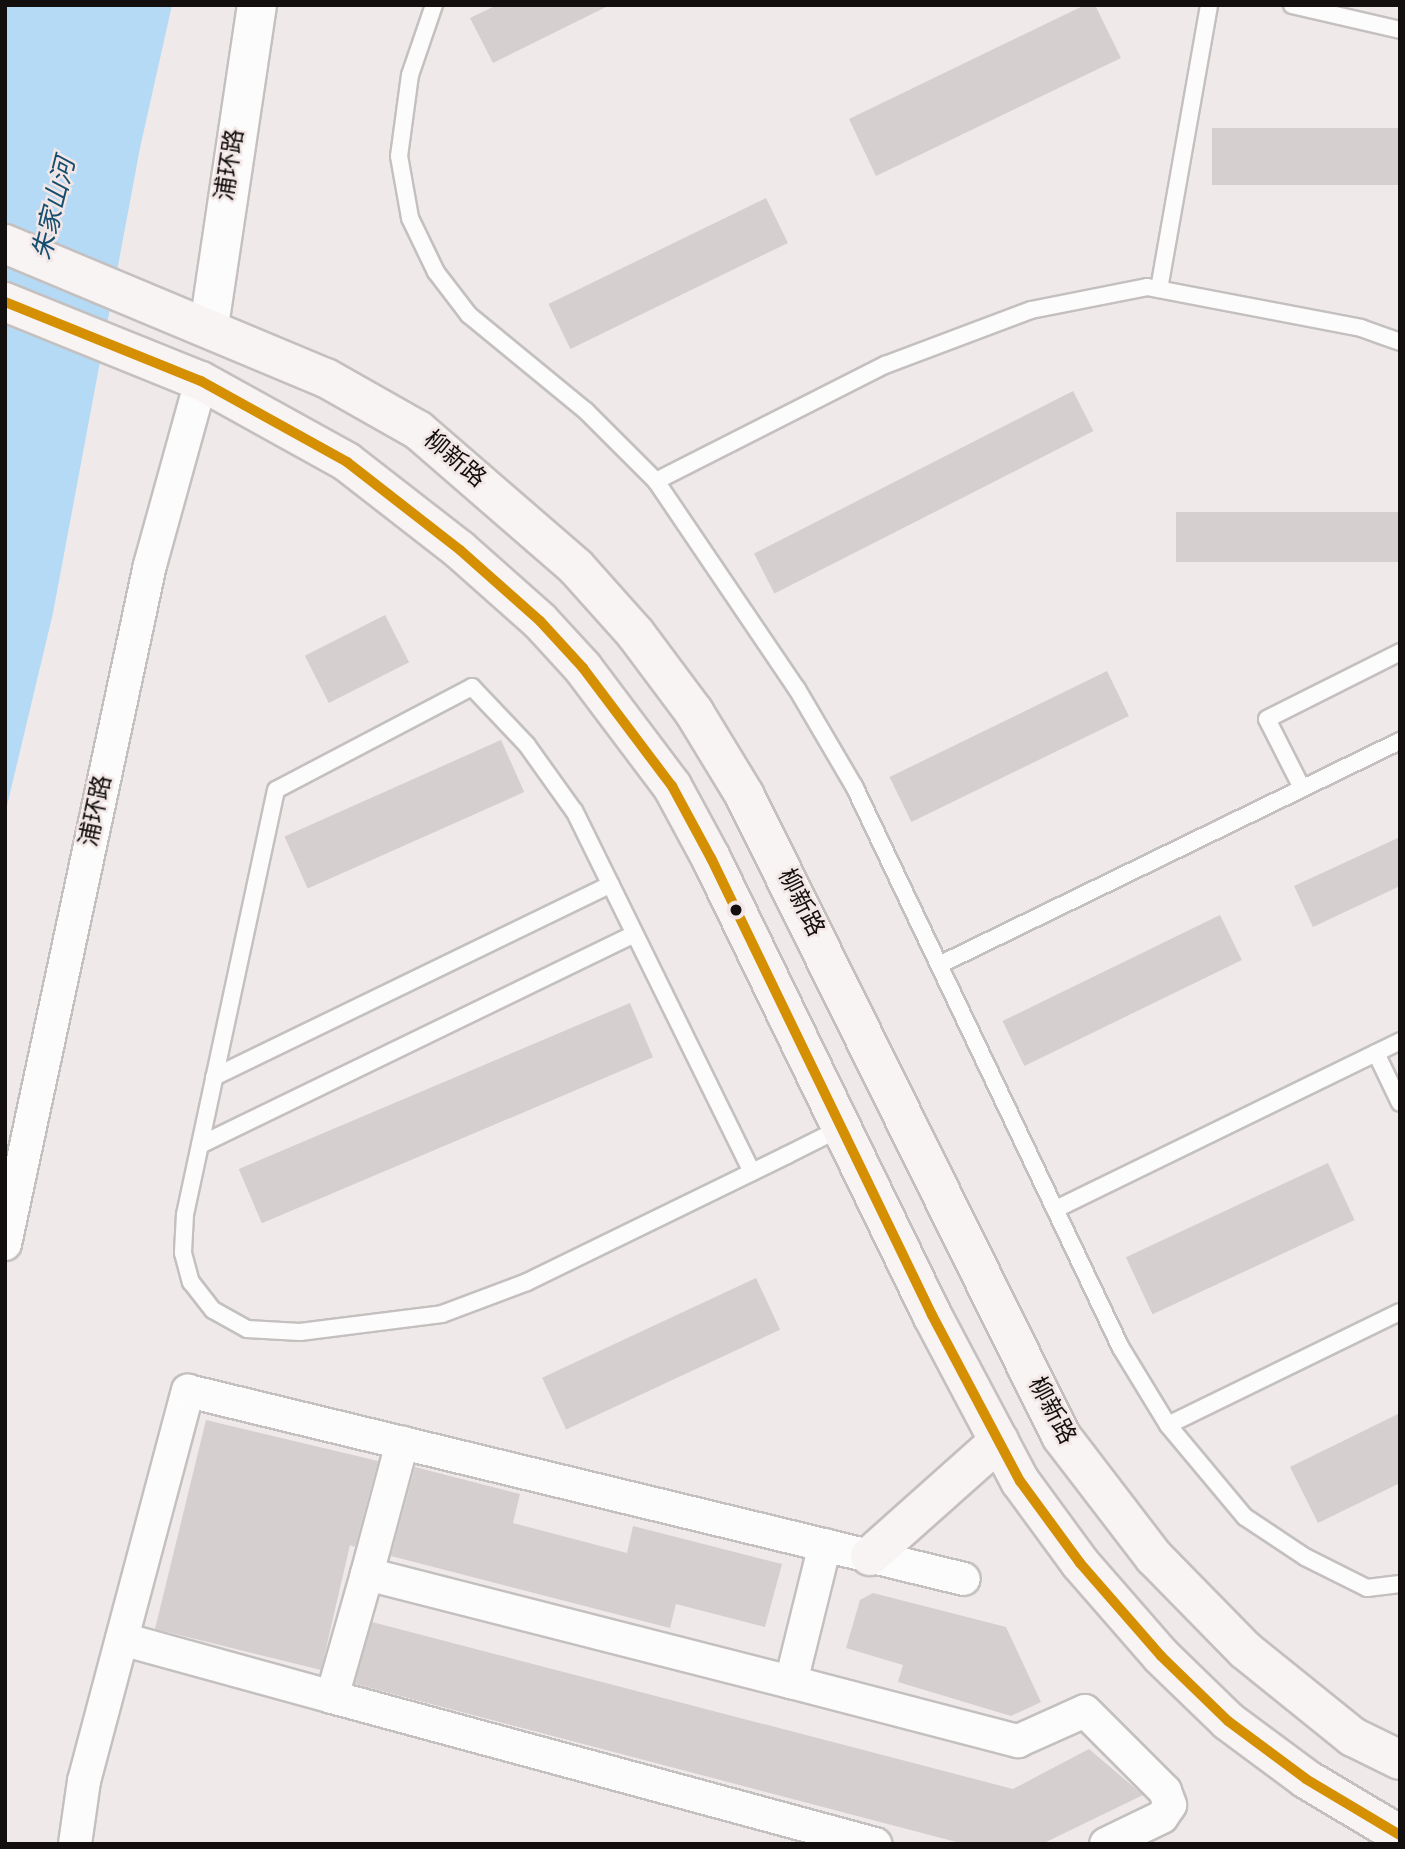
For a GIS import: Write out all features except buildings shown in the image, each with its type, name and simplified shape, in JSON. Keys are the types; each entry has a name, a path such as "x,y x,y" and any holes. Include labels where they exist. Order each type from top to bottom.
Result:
{"main road":[{"name":"柳新路","path":"5,244 209,326 326,378 418,430 576,568 635,633 694,712 745,796 1061,1436 1154,1557 1245,1650 1353,1737 1400,1760"},
{"path":"5,302 201,382 347,462 460,550 540,621 583,668 672,786 843,1127 932,1315 1020,1481 1080,1563 1161,1656 1228,1721 1306,1779 1400,1835"},
{"path":"870,1556 999,1441"}],"street":[{"name":"浦环路","path":"209,326 257,5"},
{"name":"浦环路","path":"5,1244 150,565 201,382"},
{"path":"75,1844 84,1781 188,1391 964,1579"},
{"path":"332,1697 402,1443"},
{"path":"791,1682 825,1545"},
{"path":"367,1574 1018,1741 1085,1711 1165,1791 1170,1805 1162,1817 1106,1844"},
{"path":"122,1639 875,1844"}],"lane":[{"path":"434,5 410,75 399,156 410,218 436,272 469,315 586,411 656,481 797,689 848,775 1121,1348 1168,1425 1245,1517 1305,1558 1367,1588 1400,1584"},
{"path":"1159,289 1209,5"},
{"path":"1292,5 1400,30"},
{"path":"656,481 885,365 1031,310 1147,287 1361,328 1400,342"},
{"path":"1302,789 1267,719 1400,652"},
{"path":"752,1172 574,811 527,745 472,687 276,790 185,1214 183,1253 191,1282 213,1310 247,1329 300,1332 442,1314 527,1282 752,1172 843,1127"},
{"path":"939,965 1400,741"},
{"path":"214,1077 611,884"},
{"path":"200,1145 635,934"},
{"path":"1056,1209 1400,1041"},
{"path":"1376,1054 1400,1103"},
{"path":"1168,1425 1400,1312"}],"water":[{"name":"朱家山河","path":"5,5 172,5 140,148 53,613 5,814"}],"transit line":[{"path":"5,302 201,381 347,462 460,550 540,621 583,668 672,786 711,858 932,1315 1020,1481 1080,1563 1161,1656 1228,1721 1306,1779 1400,1835"}]}
